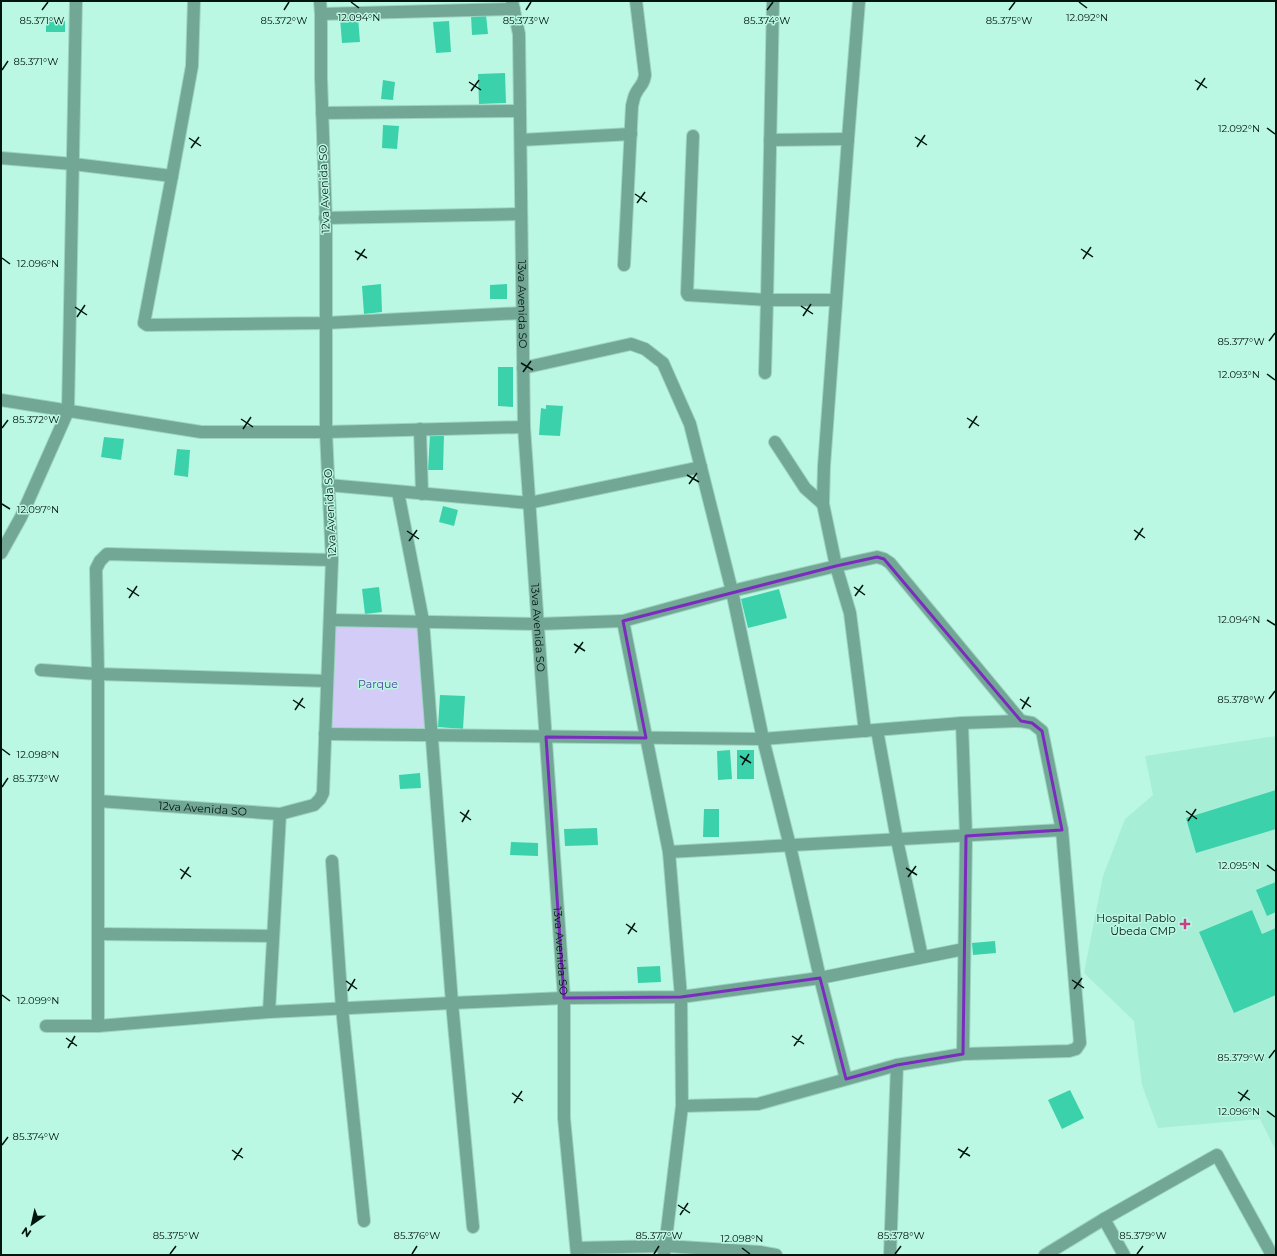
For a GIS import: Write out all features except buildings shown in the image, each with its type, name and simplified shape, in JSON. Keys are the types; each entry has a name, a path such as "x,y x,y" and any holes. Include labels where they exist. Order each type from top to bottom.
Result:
{"street":[{"path":"1,553 21,517 68,411 76,1"},
{"path":"194,1 192,66 145,324 326,323 522,313"},
{"name":"12va Avenida SO","path":"98,801 280,814 314,805 323,793 332,560 326,432 325,218 320,1"},
{"path":"624,265 632,106 636,92 641,87 645,75 636,1"},
{"path":"764,373 767,300 773,1"},
{"path":"859,1 824,466 823,504 836,566 850,613 865,731"},
{"path":"321,14 513,5"},
{"name":"13va Avenida SO","path":"513,5 519,34 524,427 564,998 564,1118 577,1251"},
{"path":"322,113 520,111"},
{"path":"521,140 631,134"},
{"path":"693,136 687,293 691,296 767,300 836,300"},
{"path":"770,140 848,139"},
{"path":"1,158 73,164 172,176"},
{"path":"325,218 521,214"},
{"path":"523,368 631,344 645,349 663,363 690,424 732,591 763,739 790,846 820,978 846,1078"},
{"path":"1,400 201,432 326,432 524,427"},
{"path":"420,429 422,494"},
{"path":"775,442 805,488 823,504"},
{"path":"328,485 529,503 701,467"},
{"path":"398,492 423,622 452,1002 473,1227"},
{"path":"98,1026 98,674 96,569 100,560 107,554 332,560"},
{"path":"330,620 538,624 623,621 732,591 877,557 890,563 1021,721"},
{"path":"623,621 670,852 681,997 682,1106 664,1251"},
{"path":"40,670 98,674 327,681"},
{"path":"325,734 763,739 962,723 1021,721 1032,723 1042,731 1062,830 1080,1043 1076,1049 1069,1051 963,1054 897,1065 846,1078 758,1104 682,1106"},
{"path":"962,723 966,836 963,1054"},
{"path":"877,730 897,840 922,957"},
{"path":"269,1012 280,814"},
{"path":"670,852 1062,830"},
{"path":"332,861 342,1008 364,1221"},
{"path":"98,934 273,936"},
{"path":"46,1026 98,1026 269,1012 452,1002 564,998 681,997 820,978 964,949"},
{"path":"890,1255 897,1065"},
{"path":"1045,1255 1104,1219 1217,1155 1272,1255"},
{"path":"1104,1219 1124,1255"},
{"path":"577,1251 760,1252 776,1255"}],"highlighted area":[{"path":"877,557 884,559 1021,721 1032,723 1042,731 1062,830 966,836 963,1054 897,1065 846,1079 820,978 681,997 564,998 546,737 646,738 623,621 836,566"}],"shaded area":[{"name":"Hospital Pablo Úbeda CMP","path":"1276,736 1276,1151 1260,1119 1158,1128 1142,1085 1134,1021 1084,973 1103,876 1125,819 1153,795 1145,756"}],"green space":[{"name":"Parque","path":"330,620 423,621 431,735 325,734"}],"place":[{"name":"Hospital Pablo Úbeda CMP","path":"1185,924"}]}
